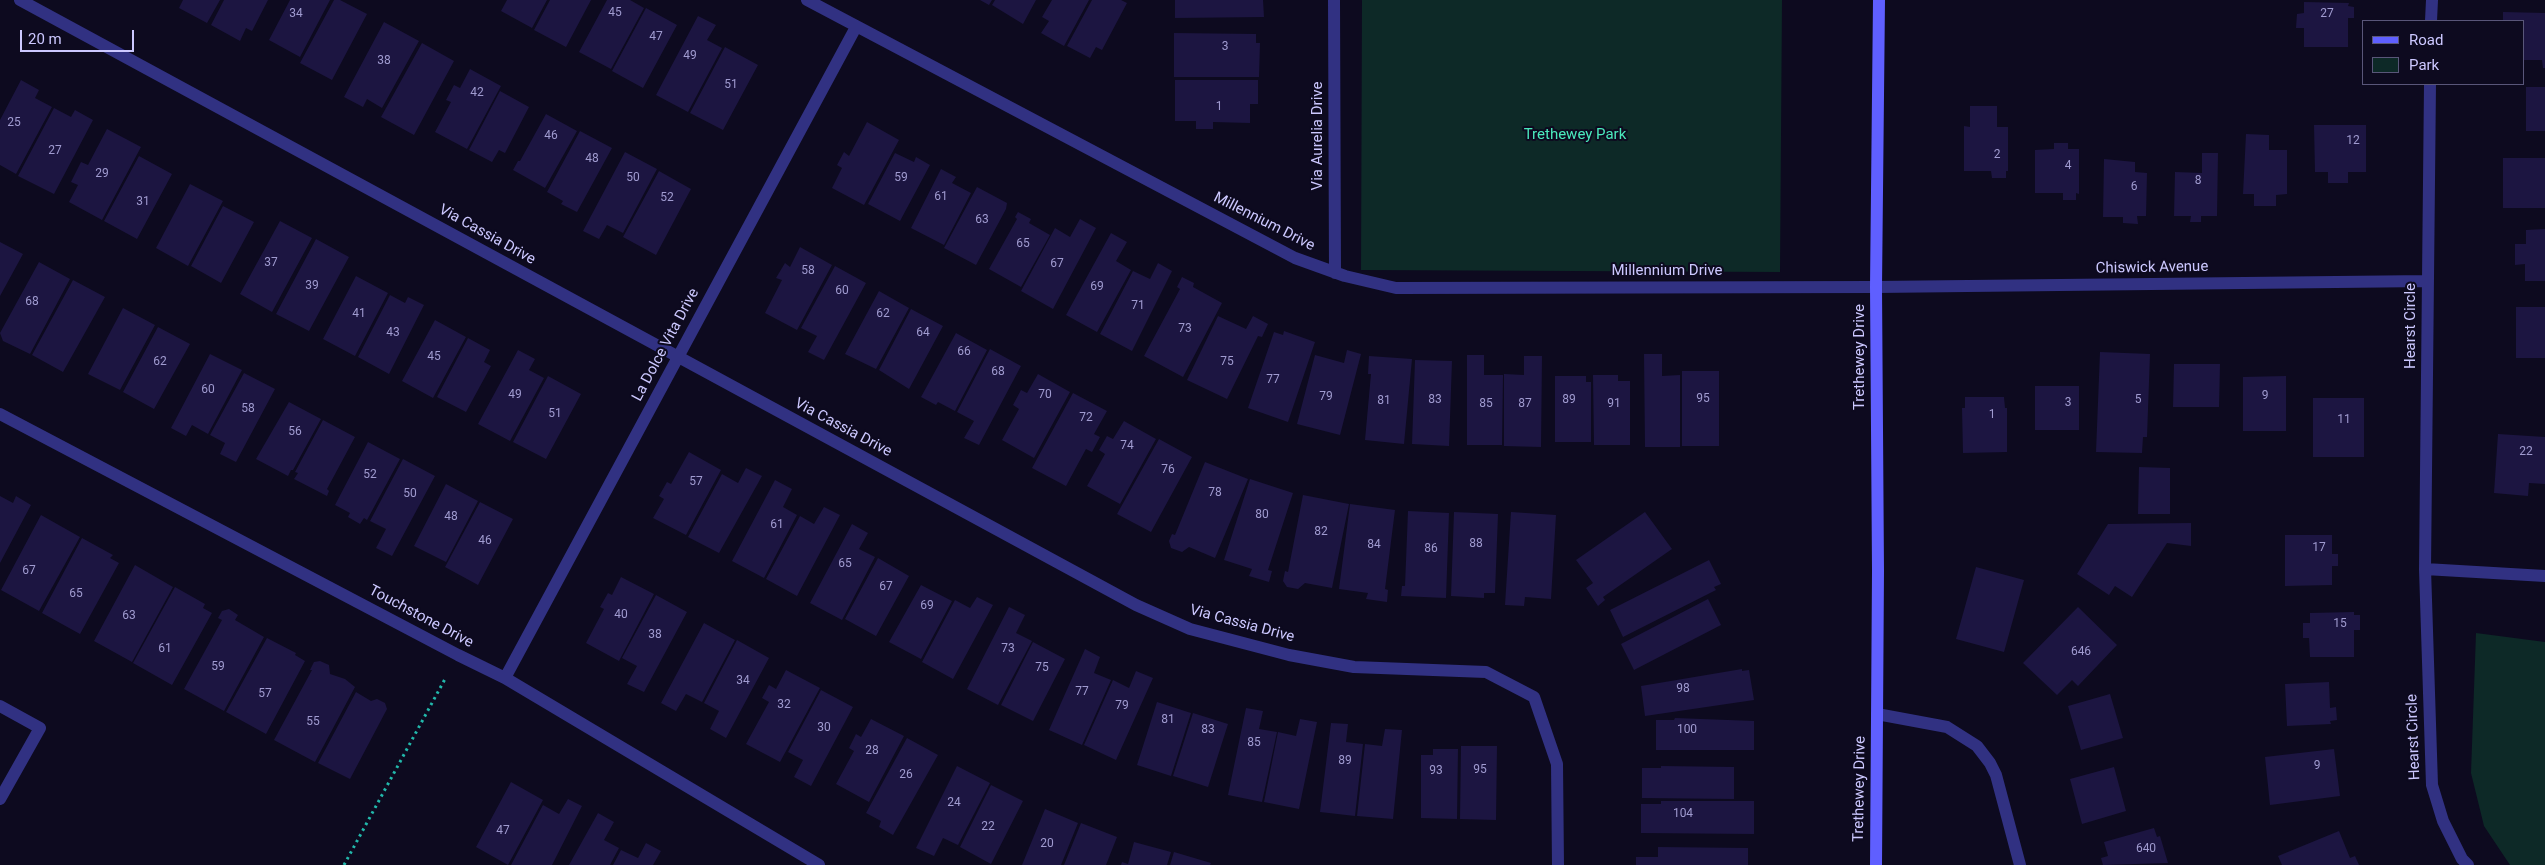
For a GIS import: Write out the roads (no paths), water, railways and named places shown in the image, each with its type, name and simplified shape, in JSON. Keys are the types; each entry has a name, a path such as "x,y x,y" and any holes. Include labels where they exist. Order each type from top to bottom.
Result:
{"main road":[{"name":"Trethewey Drive","path":"1876,865 1876,287 1879,0"}],"street":[{"name":"Via Cassia Drive","path":"20,0 1127,600 1190,629 1289,655 1354,666 1486,672 1534,697 1557,764 1558,865"},
{"name":"Millennium Drive","path":"807,0 1295,258 1335,273 1396,288 1876,287"},
{"name":"Via Aurelia Drive","path":"1334,0 1335,273"},
{"path":"2431,20 2432,0"},
{"name":"La Dolce Vita Drive","path":"505,678 856,27"},
{"name":"Hearst Circle","path":"2430,85 2426,569 2432,785 2443,821 2462,859 2468,865"},
{"name":"Chiswick Avenue","path":"1876,287 2428,281"},
{"name":"Touchstone Drive","path":"0,414 458,656 505,678 819,865"},
{"path":"2426,569 2545,576"},
{"path":"0,706 40,728 0,799"},
{"path":"1877,714 1947,727 1977,746 1990,763 1996,775 2020,865"}],"park label":[{"name":"Trethewey Park","path":"1575,135"}]}
